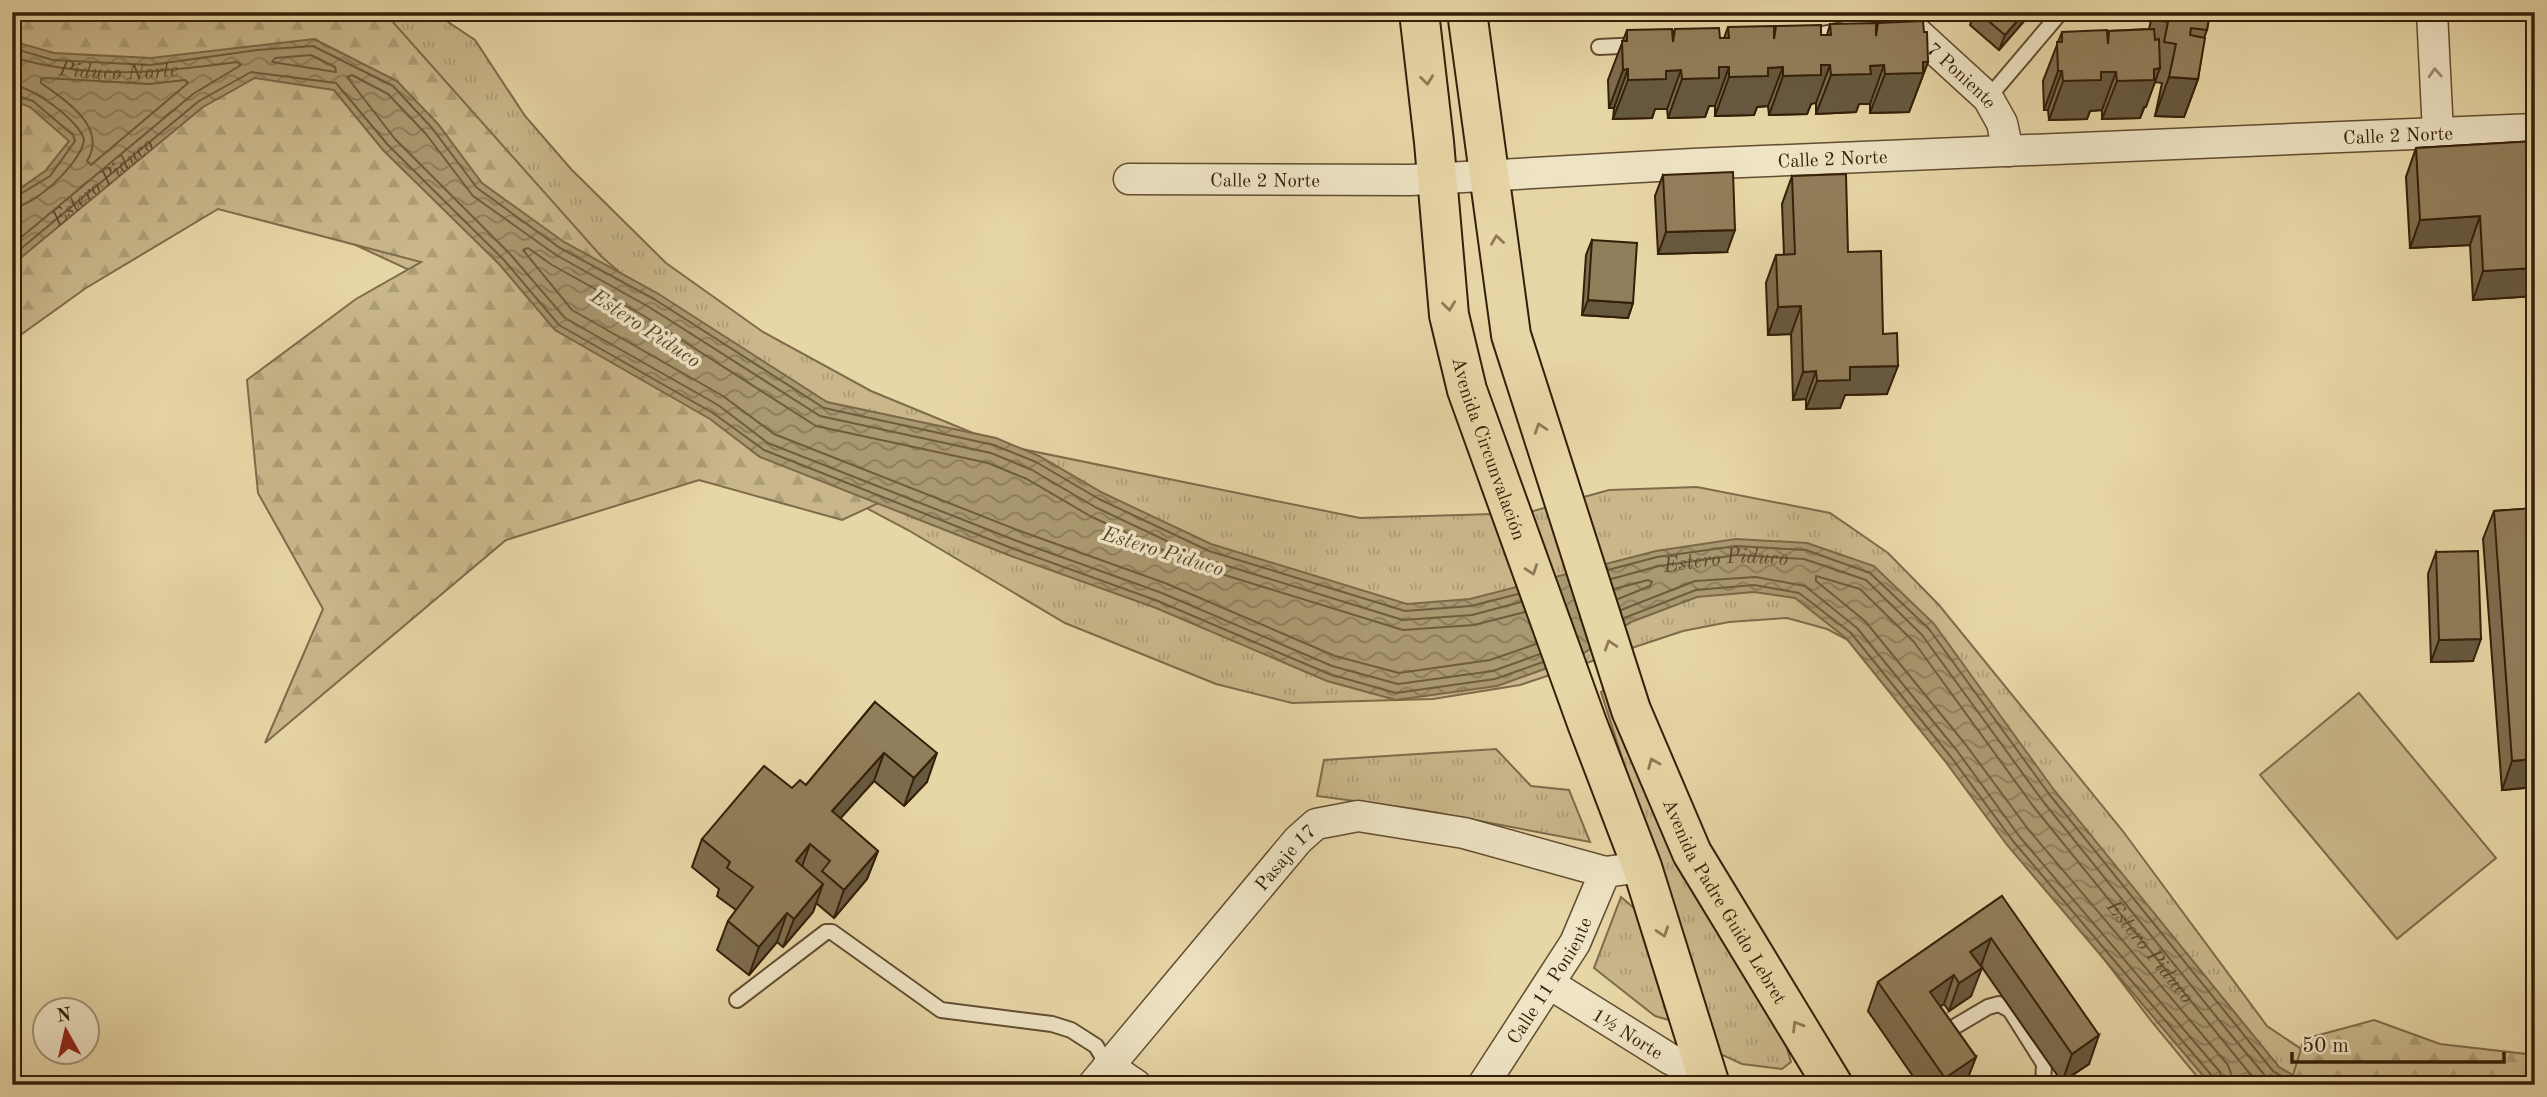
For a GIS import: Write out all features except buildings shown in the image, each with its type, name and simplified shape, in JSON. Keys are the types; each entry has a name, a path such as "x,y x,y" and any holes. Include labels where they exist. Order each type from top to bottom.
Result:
{"main road":[{"name":"Avenida Circunvalación","path":"1419,12 1449,315 1467,390 1587,723 1624,869"},
{"path":"1467,12 1488,174"},
{"name":"Avenida Padre Guido Lebret","path":"1488,174 1511,335 1631,710 1692,853 1833,1085"},
{"path":"1624,869 1720,1083"}],"street":[{"name":"7 Poniente","path":"1894,12 1988,98 2002,123 2008,151"},
{"path":"2432,12 2438,133"},
{"name":"Calle 2 Norte","path":"1129,179 1436,179 1488,174 2535,129"},
{"name":"Pasaje 17","path":"1101,1076 1298,840 1316,824 1358,816 1393,820 1624,869"},
{"name":"Calle 11 Poniente","path":"1483,1085 1624,869"},
{"name":"1½ Norte","path":"1550,984 1670,1059 1720,1083"},
{"path":"1101,1076 1136,1085"}],"lane":[{"path":"1787,37 1828,35 1859,26 1886,12"},
{"path":"1988,98 2062,12"},
{"path":"1599,47 1653,44"},
{"path":"737,1000 826,932 832,932 941,1010 1052,1024 1071,1030 1096,1046 1101,1076"},
{"path":"1944,1032 1988,1007 1999,1004 2010,1010 2043,1064 2043,1085"}],"green space":[{"path":"12,12 412,12 445,20 475,40 525,116 571,169 666,263 763,332 871,391 1002,445 1360,518 1526,513 1609,490 1697,487 1830,513 1888,553 1939,605 2122,830 2267,1026 2355,1085 2204,1085 2152,1022 1869,651 1827,629 1787,618 1729,622 1683,631 1520,685 1433,699 1292,703 1216,684 1065,623 908,530 461,294 321,229 260,206 12,191"},
{"path":"12,12 384,12 601,256 686,331 956,467 842,520 699,480 506,540 265,743 323,609 258,493 247,380 356,299 421,262 218,209 86,288 12,341"},
{"path":"1609,688 1785,1041 1791,1062 1782,1069 1742,1064 1716,1052 1601,692"},
{"path":"2359,693 2496,858 2397,939 2260,775"},
{"path":"1496,749 1531,786 1569,790 1590,842 1422,810 1317,796 1324,760"},
{"path":"1621,897 1634,908 1669,1020 1655,1016 1594,968"},
{"path":"2374,1020 2440,1044 2535,1055 2535,1085 2290,1085 2304,1039"}],"water":[{"path":"314,39 397,81 438,124 482,183 564,242 657,293 827,402 996,438 1039,456 1103,493 1211,544 1407,604 1470,599 1656,551 1736,539 1807,543 1874,566 1934,624 2054,790 2279,1067 2310,1085 2211,1085 2007,845 1945,761 1846,638 1795,598 1754,592 1697,597 1631,622 1578,657 1497,686 1396,700 1327,681 1156,608 1011,556 760,457 710,419 555,330 499,264 383,150 334,90 255,78 203,107 12,265 12,194 45,171 69,141 30,107 12,100 12,41 54,53 151,58"}],"water label":[{"name":"Piduco Norte","path":"120,71"},
{"name":"Estero Piduco","path":"101,180"},
{"name":"Estero Piduco","path":"646,328"},
{"name":"Estero Piduco","path":"1163,551"},
{"name":"Estero Piduco","path":"1727,569"},
{"name":"Estero Piduco","path":"2149,951"}]}
